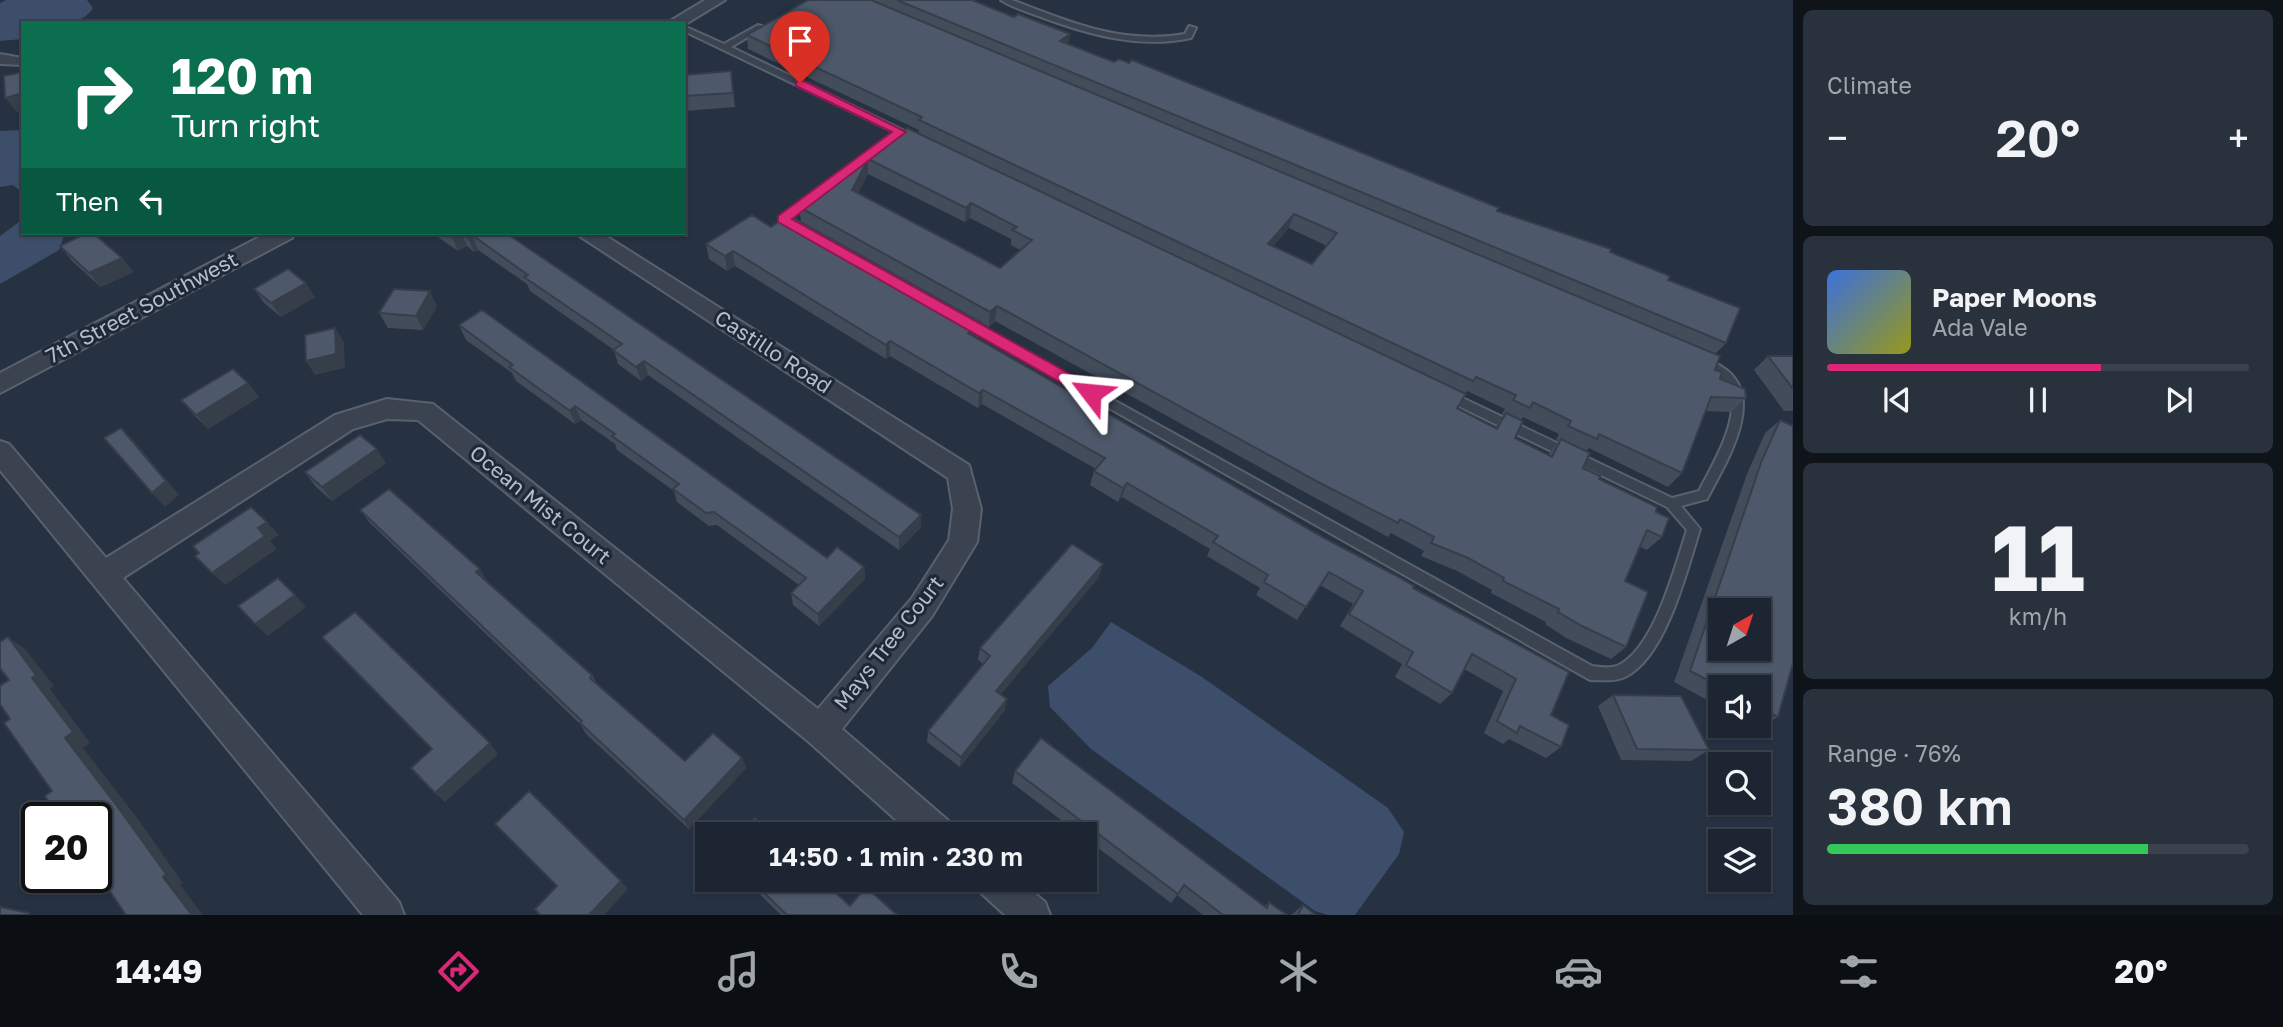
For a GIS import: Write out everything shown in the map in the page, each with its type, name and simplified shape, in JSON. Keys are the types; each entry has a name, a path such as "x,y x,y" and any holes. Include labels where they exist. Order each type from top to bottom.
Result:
{"street":[{"path":"680,21 717,0"},
{"name":"7th Street Southwest","path":"0,384 280,235"},
{"name":"Castillo Road","path":"589,235 960,472"},
{"name":"Ocean Mist Court","path":"102,576 344,422 387,409 424,411 820,732 924,822"},
{"path":"0,451 386,915"},
{"name":"Mays Tree Court","path":"820,732 922,607 963,542 967,509 960,472"},
{"path":"1006,892 1032,915"}],"lane":[{"path":"1005,0 1077,27 1139,40 1175,39 1188,36 1192,28"},
{"path":"725,47 773,20"},
{"path":"686,29 925,144"},
{"path":"807,233 783,219 900,132"},
{"path":"951,314 1590,673 1620,672 1644,654 1657,628 1694,529 1671,503 1435,389"},
{"path":"1671,503 1703,495 1740,412 1739,396 1727,379 1715,366 1691,355"}],"water":[{"path":"6,0 87,0 93,8 87,15 74,21 21,21 21,39 0,41 0,3"},
{"path":"21,130 21,191 13,185 0,187 0,131"},
{"path":"21,220 21,235 64,235 59,250 0,284 0,236"},
{"path":"1111,622 1202,677 1388,808 1404,832 1399,854 1355,915 1328,915 1315,911 1091,749 1050,707 1048,686 1092,648"}],"building":[{"path":"808,0 871,0 1720,356 1715,370 1722,372 1720,379 1745,389 1746,398 1711,397 1682,473 1599,434 1597,439 1568,426 1571,421 1533,402 1530,408 1513,400 1516,395 1476,377 1473,381 919,120 922,117 747,35","holes":["1294,214 1337,233 1312,264 1268,244"]},
{"path":"897,0 972,0 1014,17 1018,14 1070,34 1060,41 1114,62 1119,59 1129,63 1132,60 1499,208 1497,211 1611,249 1610,252 1670,276 1668,280 1740,308 1726,343"},
{"path":"731,71 733,93 686,96 686,75"},
{"path":"21,72 21,94 5,98 4,76"},
{"path":"907,128 1466,394 1457,408 1497,429 1506,413 1523,421 1515,438 1552,457 1561,439 1590,453 1583,468 1600,476 1599,479 1657,507 1656,512 1669,518 1662,537 1647,530 1625,581 1648,592 1626,647 1582,626 1558,612 1559,609 1503,581 1504,578 1468,558 1431,543 1434,537 1400,519 1398,523 1318,482 997,306 990,312 799,207","holes":["868,159 966,208 971,203 1017,227 1012,230 1032,240 1000,268 852,190"]},
{"path":"752,215 771,227 788,215 980,322 968,333 1326,539 1569,672 1551,715 1569,725 1561,747 1520,726 1517,733 1497,721 1516,679 1472,654 1452,693 1406,665 1413,652 1349,614 1363,591 1329,572 1306,607 1264,582 1268,575 1213,542 1218,536 1127,483 1123,488 1094,471 1105,458 983,390 979,393 890,341 886,345 733,251 725,256 706,244"},
{"path":"83,235 95,235 122,258 89,273 60,246"},
{"path":"472,235 509,235 921,515 899,537 644,361 636,367 613,350 622,344 524,277 528,275"},
{"path":"288,269 306,283 271,303 254,289"},
{"path":"394,289 430,291 416,316 379,313"},
{"path":"482,310 827,558 837,547 864,567 818,614 791,593 806,578 714,512 706,513 673,489 679,484 612,436 615,434 575,406 570,411 509,367 513,365 459,325"},
{"path":"335,328 336,354 306,361 305,335"},
{"path":"1768,356 1793,356 1793,389"},
{"path":"233,369 248,383 196,415 181,400"},
{"path":"1780,420 1793,426 1793,663 1778,717 1771,713 1771,675 1708,675 1708,680 1690,671 1708,618 1708,662 1771,662 1771,598 1715,598 1762,460"},
{"path":"121,428 166,481 152,493 104,438"},
{"path":"360,435 377,449 322,487 305,472"},
{"path":"389,489 480,569 476,572 592,675 590,678 685,761 713,733 742,758 684,820 360,510"},
{"path":"251,507 267,522 258,528 265,536 212,573 195,556 199,553 193,546"},
{"path":"1072,544 1103,564 996,691 1007,699 961,757 928,731 990,656 980,648"},
{"path":"278,578 295,595 255,624 238,606"},
{"path":"355,612 490,743 435,793 411,768 432,749 322,637"},
{"path":"8,637 36,675 32,678 73,732 65,738 166,874 163,877 192,915 126,915 111,893 112,802 49,802 45,796 52,791 4,723 10,719 0,704 0,686 9,680 0,668 0,642"},
{"path":"1613,695 1681,696 1709,750 1637,749"},
{"path":"1041,738 1267,908 1269,902 1287,915 1223,915 1184,885 1178,894 1097,833 1097,822 1083,822 1015,771"},
{"path":"529,791 621,881 589,915 540,915 535,909 557,886 495,824"},
{"path":"763,892 835,892 850,906 862,892 872,892 897,915 787,915"},
{"path":"1303,905 1316,915 1298,915"},
{"path":"0,907 29,913 0,915"}],"route":[{"path":"800,83 900,132 783,219 1091,393"}]}
